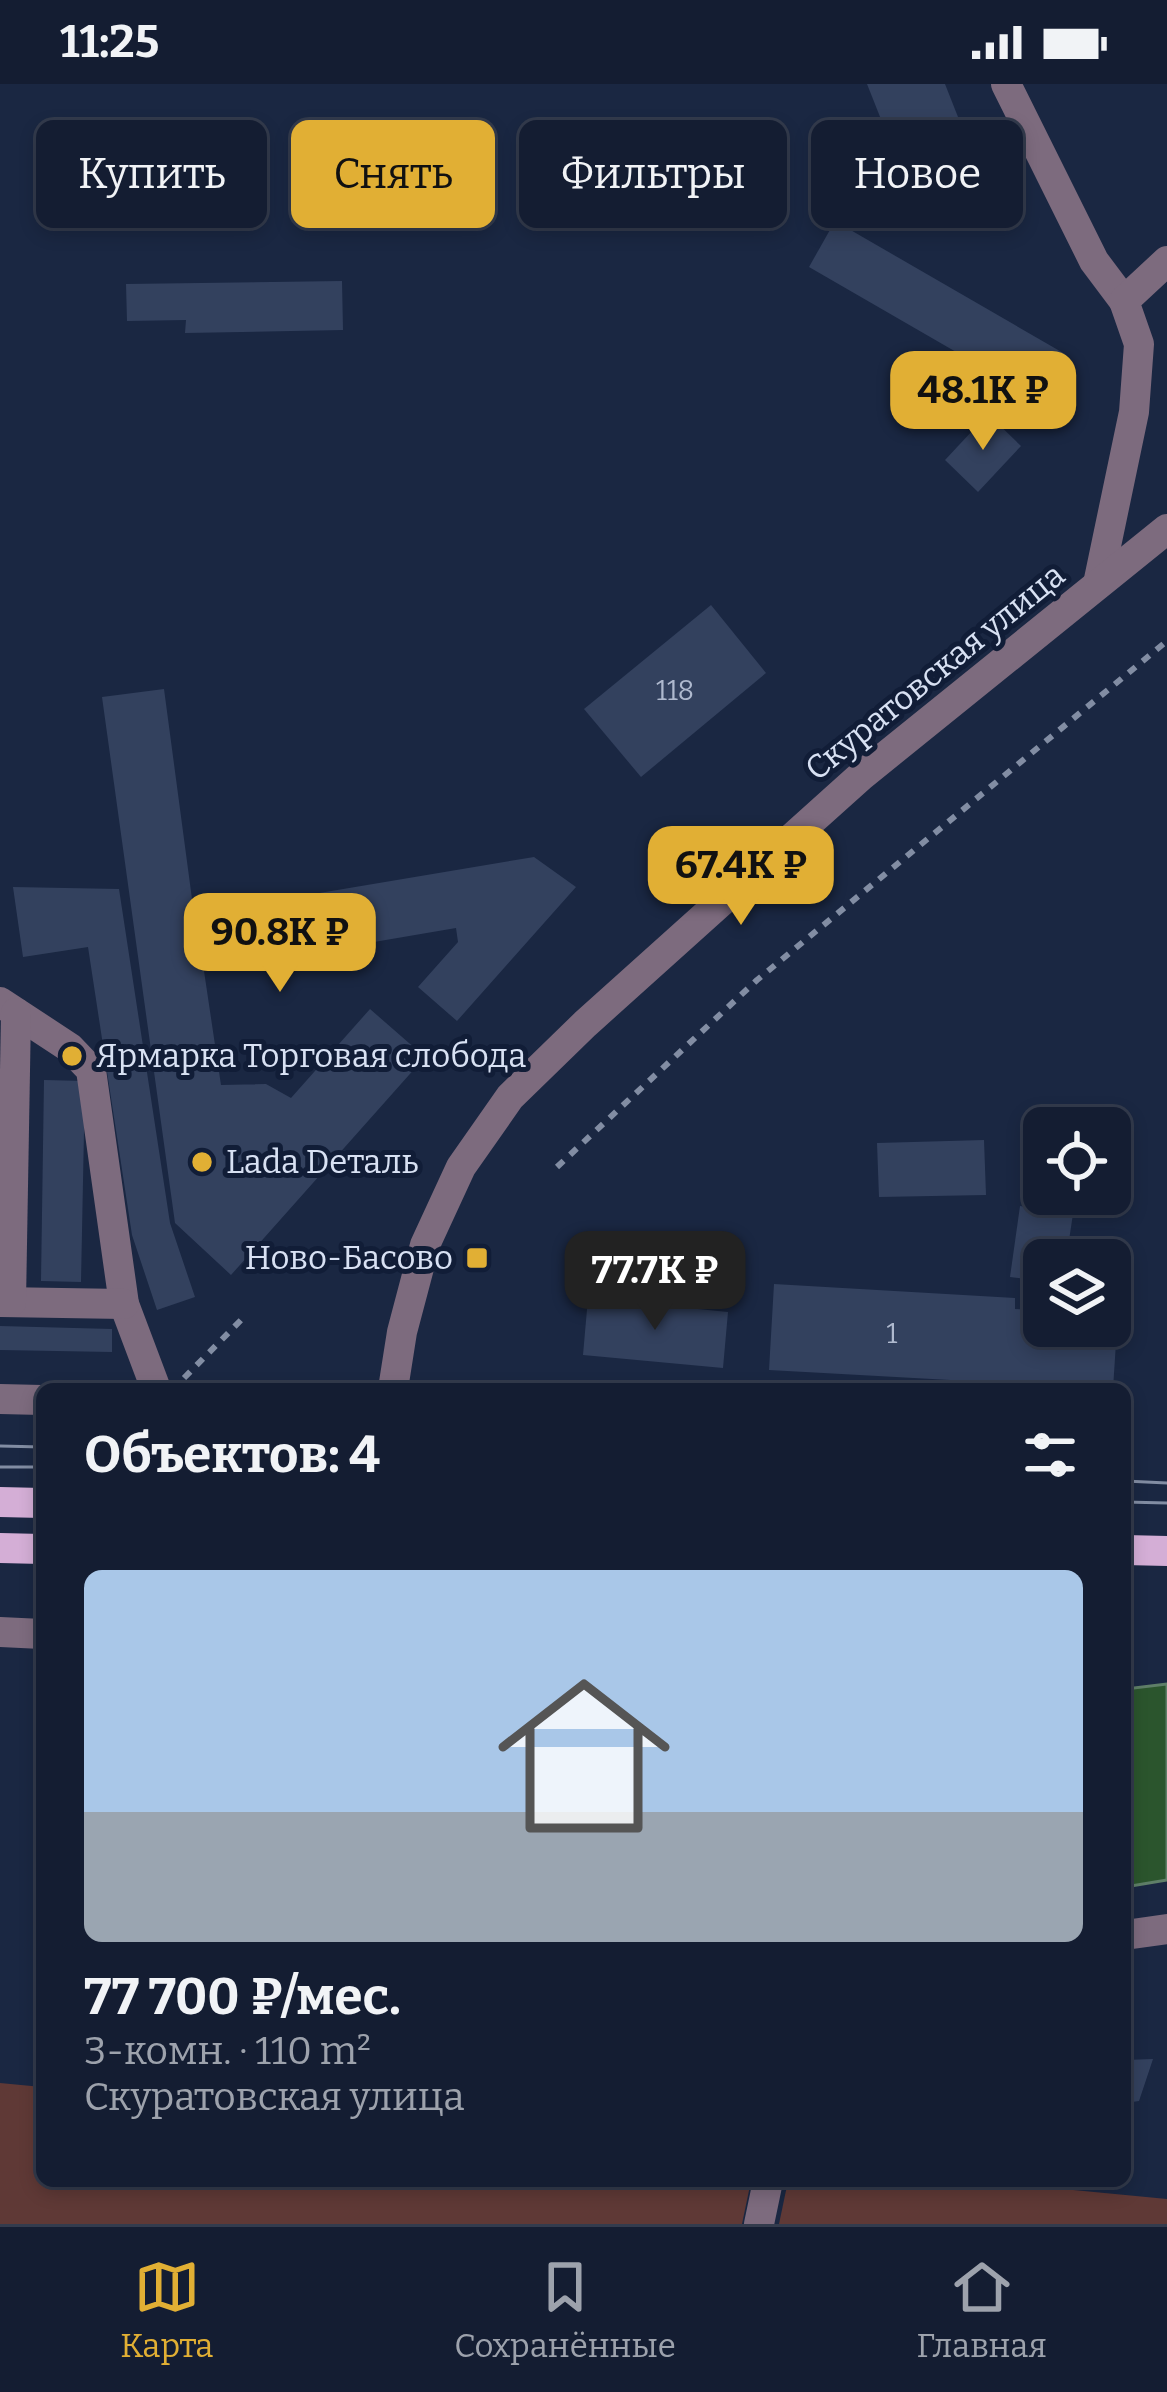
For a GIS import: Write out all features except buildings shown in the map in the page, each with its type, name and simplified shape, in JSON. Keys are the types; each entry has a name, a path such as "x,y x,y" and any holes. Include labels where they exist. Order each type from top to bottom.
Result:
{"main road":[{"path":"0,1502 36,1503"},
{"path":"0,1548 36,1549"},
{"path":"1131,1550 1167,1551"}],"street":[{"path":"1006,84 1094,261 1124,301 1139,344 1134,412 1097,584"},
{"path":"1124,301 1167,261"},
{"name":"Скуратовская улица","path":"385,1383 424,1245 460,1167 510,1097 860,776 1167,529"},
{"path":"8,1008 5,1302 124,1304"},
{"path":"8,1008 70,1048 91,1070 124,1304 154,1383"},
{"path":"0,1399 36,1400"},
{"path":"0,1632 36,1634"},
{"path":"1131,1934 1167,1929"},
{"path":"759,2224 767,2187"}],"path":[{"path":"557,1167 757,980 1167,641"},
{"path":"180,1383 244,1317"}],"shaded area":[{"path":"1167,1684 1167,1880 1131,1886 1131,1688"},
{"path":"0,2083 36,2086 36,2187 750,2187 742,2224 0,2224"},
{"path":"787,2187 1043,2187 1167,2199 1167,2224 779,2224"}],"tram line":[{"path":"0,1446 36,1447"},
{"path":"0,1467 36,1467"},
{"path":"1131,1481 1167,1483"},
{"path":"1131,1502 1167,1503"}],"place":[{"name":"Ярмарка Торговая слобода","path":"72,1056"},
{"name":"Lada Dеталь","path":"202,1162"},
{"name":"Ново-Басово","path":"477,1258"}]}
